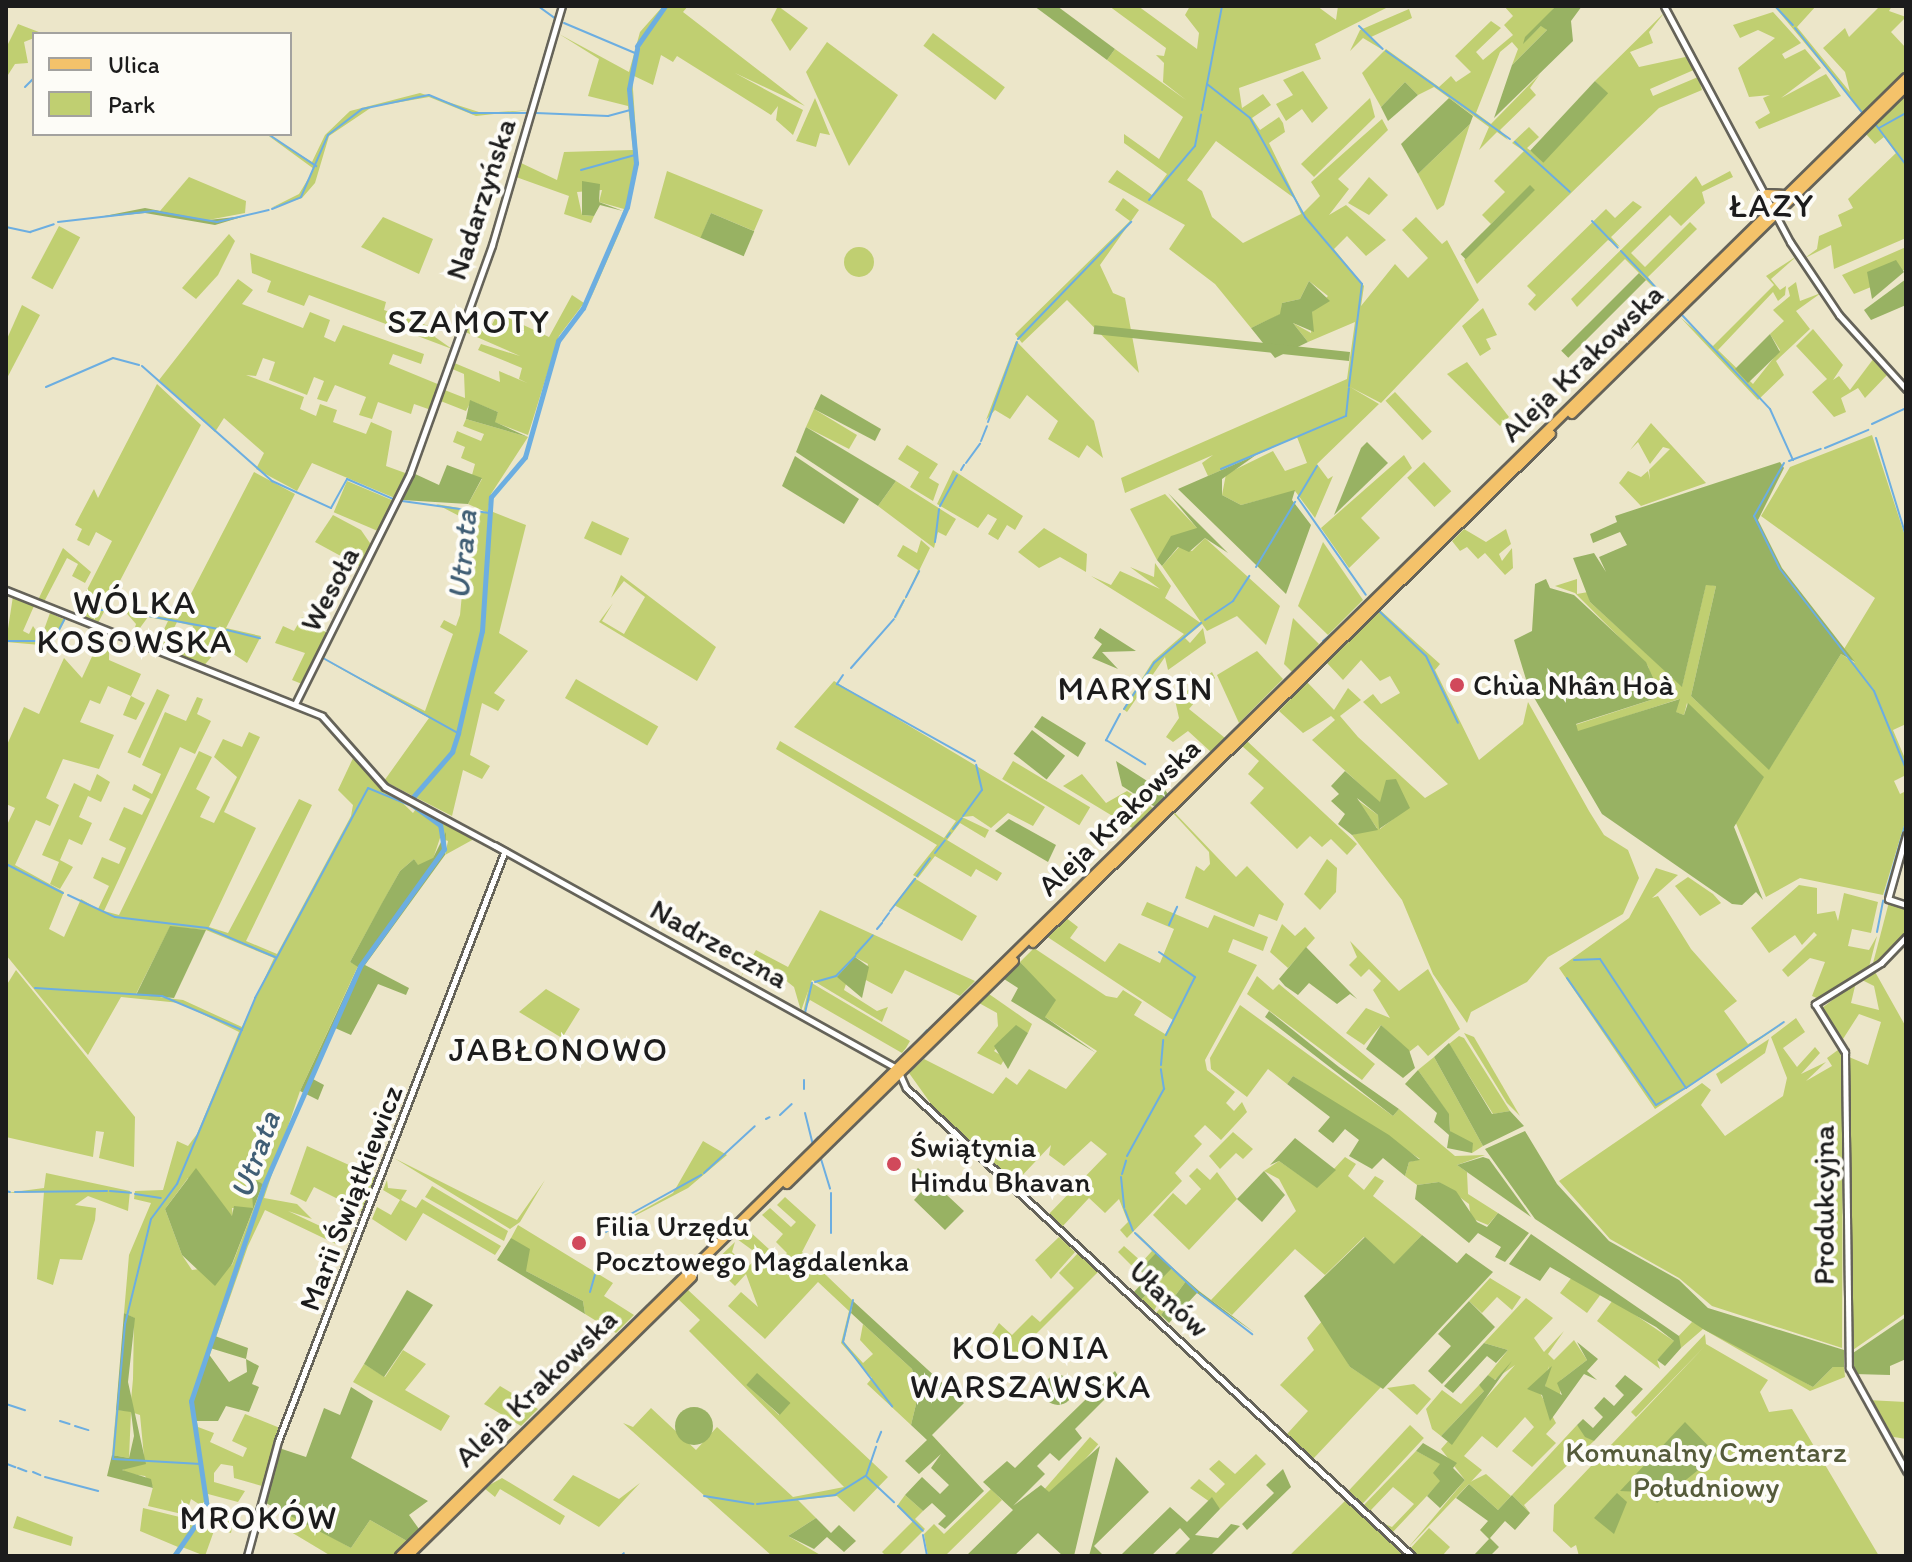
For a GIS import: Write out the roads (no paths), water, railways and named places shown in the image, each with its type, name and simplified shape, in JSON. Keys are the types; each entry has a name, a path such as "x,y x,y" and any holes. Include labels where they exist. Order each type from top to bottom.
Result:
{"main road":[{"name":"Aleja Krakowska","path":"1775,211 1787,195 1906,78"},
{"name":"Aleja Krakowska","path":"408,1556 1775,211 1906,87"},
{"path":"1767,194 1787,195"},
{"name":"Aleja Krakowska","path":"400,1556 900,1070"}],"street":[{"name":"Nadarzyńska","path":"403,493 492,245 562,6"},
{"path":"1664,6 1775,211 1839,315 1906,389"},
{"name":"Wesoła","path":"295,704 403,493"},
{"name":"Nadrzeczna","path":"6,590 295,704 329,721 385,787 514,855 900,1070"},
{"path":"1906,835 1888,899 1906,905"},
{"name":"Marii Świątkiewicz","path":"247,1556 278,1441 371,1215 501,850"},
{"name":"Produkcyjna","path":"1906,937 1875,967 1815,1004 1844,1046 1848,1364 1906,1471"},
{"name":"Ułanów","path":"900,1070 906,1088 1412,1556"}],"waterway":[{"path":"538,6 556,19"},
{"name":"Utrata","path":"637,46 665,6"},
{"path":"1202,110 1222,6"},
{"path":"1775,6 1793,25"},
{"path":"564,23 635,53"},
{"path":"1359,26 1383,49"},
{"path":"1795,28 1864,115"},
{"name":"Utrata","path":"413,797 452,752 458,733 482,631 491,497 525,457 558,341 583,308 627,207 636,163 629,89 637,49"},
{"path":"1386,51 1510,139"},
{"path":"25,87 32,80"},
{"path":"1207,84 1250,118 1305,217 1362,284 1349,386"},
{"path":"272,209 301,197 328,135 362,109 429,95 472,113 527,113"},
{"path":"536,113 608,116 631,110"},
{"path":"1879,128 1906,113"},
{"path":"1149,200 1195,146 1201,115"},
{"path":"1876,125 1906,165"},
{"path":"271,136 316,166"},
{"path":"1515,142 1570,192"},
{"path":"581,170 635,155"},
{"path":"58,222 153,211 217,222 269,210"},
{"path":"1592,221 1618,248"},
{"path":"1018,339 1131,222"},
{"path":"6,227 30,232 54,224"},
{"path":"1621,251 1668,300"},
{"path":"1682,315 1770,409 1793,460"},
{"path":"988,422 1017,342"},
{"path":"46,387 113,358 139,365"},
{"path":"142,366 272,481 331,508 347,479 393,499"},
{"path":"1221,469 1346,416 1349,388"},
{"path":"1872,424 1906,408"},
{"path":"981,441 987,426"},
{"path":"1825,448 1868,430"},
{"path":"1876,438 1906,536"},
{"path":"966,463 980,444"},
{"path":"1789,461 1821,449"},
{"path":"1784,463 1754,516 1780,569 1874,691 1906,769"},
{"path":"961,470 964,465"},
{"path":"1317,466 1298,498 1366,595"},
{"path":"940,506 957,475"},
{"path":"1474,516 1491,499"},
{"path":"402,501 489,513"},
{"path":"1256,567 1295,502"},
{"path":"935,542 939,509"},
{"path":"1450,539 1471,518"},
{"path":"1440,549 1448,542"},
{"path":"1412,556 1426,544"},
{"path":"1425,564 1438,552"},
{"path":"1400,569 1405,563"},
{"path":"906,597 919,571"},
{"path":"1391,598 1416,573"},
{"path":"1205,620 1233,601 1249,576"},
{"path":"895,617 904,600"},
{"path":"1325,661 1387,602"},
{"path":"97,610 105,610"},
{"path":"1378,610 1426,656 1458,723"},
{"path":"76,612 94,611"},
{"path":"132,614 146,615"},
{"path":"149,616 224,630"},
{"path":"851,668 894,619"},
{"path":"6,641 53,641 64,620"},
{"path":"1323,641 1348,620"},
{"path":"1124,709 1154,663 1201,623"},
{"path":"227,630 260,638"},
{"path":"323,658 458,733"},
{"path":"843,675 837,684 975,761"},
{"path":"1120,714 1106,740 1145,764"},
{"path":"963,816 982,790 976,765"},
{"path":"1186,778 1192,772"},
{"path":"201,1464 113,1459 125,1324 151,1219 177,1184 255,998 368,788 409,805"},
{"name":"Utrata","path":"174,1556 207,1508 191,1401 264,1185 360,966 444,849 440,825 410,803"},
{"path":"1136,827 1154,811"},
{"path":"953,829 962,818"},
{"path":"1885,895 1906,822"},
{"path":"947,837 950,833"},
{"path":"1120,843 1130,834"},
{"path":"935,853 945,840"},
{"path":"1108,855 1116,847"},
{"path":"1893,896 1906,850"},
{"path":"917,876 930,858"},
{"path":"6,864 63,893"},
{"path":"890,911 915,879"},
{"path":"68,895 115,917 207,928 275,957"},
{"path":"1877,932 1883,901"},
{"path":"1169,925 1177,907"},
{"path":"883,921 889,913"},
{"path":"877,929 882,923"},
{"path":"856,954 873,935"},
{"path":"1159,952 1195,977 1166,1035"},
{"path":"815,982 836,976 855,956"},
{"path":"1574,960 1600,959 1686,1088 1784,1022"},
{"path":"1567,978 1656,1105 1686,1088"},
{"path":"805,1013 812,983"},
{"path":"35,988 162,996 242,1030"},
{"path":"912,1048 927,1030"},
{"path":"1161,1065 1163,1040"},
{"path":"897,1063 907,1053"},
{"path":"1127,1156 1164,1089 1161,1069"},
{"path":"804,1080 804,1089"},
{"path":"846,1112 876,1082"},
{"path":"780,1115 792,1104"},
{"path":"805,1113 813,1144"},
{"path":"823,1135 842,1116"},
{"path":"766,1119 770,1117"},
{"path":"704,1173 755,1126"},
{"path":"806,1151 818,1137"},
{"path":"821,1159 830,1189"},
{"path":"1122,1174 1126,1161"},
{"path":"627,1216 701,1175"},
{"path":"1121,1177 1124,1208"},
{"path":"6,1191 10,1192"},
{"path":"15,1192 107,1191"},
{"path":"110,1191 131,1193"},
{"path":"831,1193 831,1233"},
{"path":"135,1194 161,1198"},
{"path":"1125,1210 1133,1231"},
{"path":"606,1232 624,1218"},
{"path":"1135,1233 1197,1292"},
{"path":"590,1292 595,1275"},
{"path":"1200,1294 1252,1334"},
{"path":"853,1300 843,1342 892,1406"},
{"path":"6,1404 25,1410"},
{"path":"60,1421 70,1424"},
{"path":"75,1426 88,1430"},
{"path":"877,1442 881,1432"},
{"path":"757,1504 835,1495 866,1476 876,1447"},
{"path":"7,1464 15,1467"},
{"path":"18,1468 26,1471"},
{"path":"33,1472 40,1475"},
{"path":"45,1477 98,1491"},
{"path":"867,1477 894,1502"},
{"path":"704,1496 753,1504"},
{"path":"898,1506 923,1531"},
{"path":"923,1535 927,1556"},
{"path":"621,1556 624,1553"}],"place":[{"name":"Chùa Nhân Hoà","path":"1457,685"},
{"name":"Świątynia Hindu Bhavan","path":"894,1164"},
{"name":"Filia Urzędu Pocztowego Magdalenka","path":"579,1243"}],"district":[{"name":"ŁAZY","path":"1772,206"},
{"name":"SZAMOTY","path":"469,322"},
{"name":"WÓLKA KOSOWSKA","path":"135,622"},
{"name":"MARYSIN","path":"1136,689"},
{"name":"JABŁONOWO","path":"559,1050"},
{"name":"KOLONIA WARSZAWSKA","path":"1031,1366"},
{"name":"MROKÓW","path":"259,1518"}],"park label":[{"name":"Komunalny Cmentarz Południowy","path":"1706,1469"}]}
